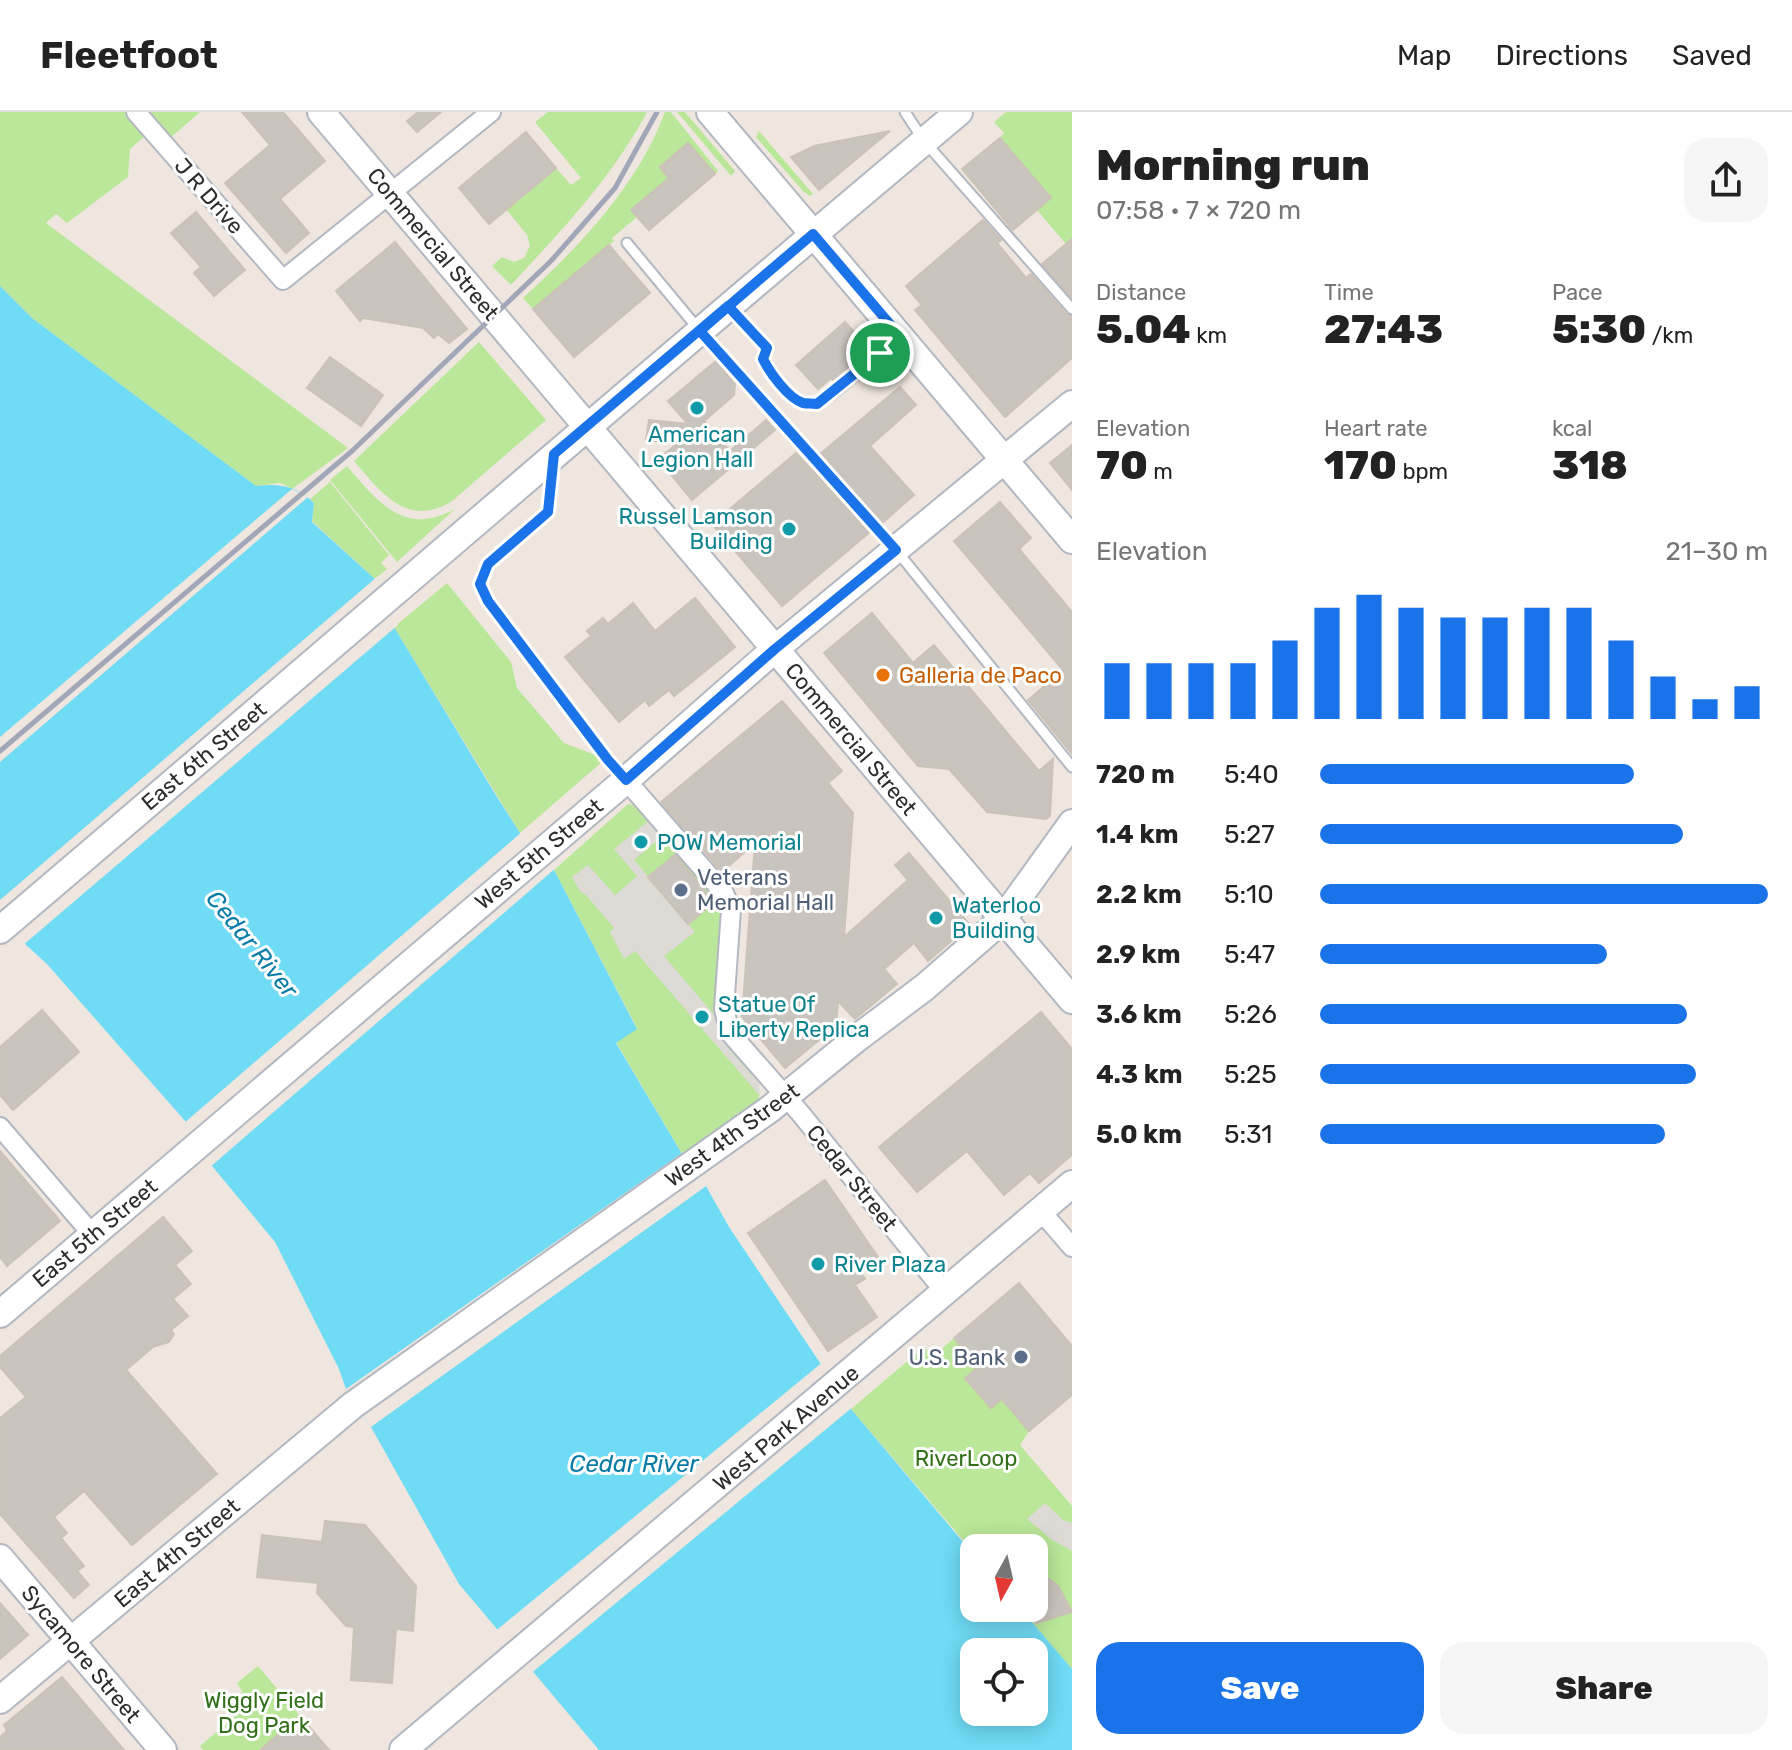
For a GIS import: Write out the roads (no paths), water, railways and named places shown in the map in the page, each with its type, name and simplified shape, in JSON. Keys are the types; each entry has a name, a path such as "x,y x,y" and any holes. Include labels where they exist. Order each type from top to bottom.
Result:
{"street":[{"name":"J R Drive","path":"136,112 283,280 390,194"},
{"name":"Commercial Street","path":"321,112 1072,1000"},
{"path":"390,194 491,112"},
{"path":"710,112 1072,540"},
{"name":"East 6th Street","path":"0,930 409,583 554,454 959,112"},
{"name":"West 5th Street","path":"191,1152 775,649 1072,404"},
{"name":"Cedar Street","path":"626,780 724,893 731,910 725,1021 730,1033 944,1291"},
{"name":"West 4th Street","path":"353,1405 785,1098 925,987 1003,919 1072,823"},
{"path":"0,1127 92,1234"},
{"name":"East 5th Street","path":"5,1304 191,1152"},
{"name":"West Park Avenue","path":"403,1750 1072,1184"},
{"path":"1040,1210 1072,1247"},
{"name":"East 4th Street","path":"0,1700 353,1405"},
{"name":"Sycamore Street","path":"0,1558 163,1750"}],"lane":[{"path":"905,112 924,141 1072,309"},
{"path":"627,243 700,331 896,550 1072,767"},
{"path":"728,306 767,348 763,359 768,369 792,396 803,403 817,404 900,336"},
{"path":"554,454 548,512 488,564 480,584 497,613 626,780"}],"water":[{"name":"Cedar River","path":"0,286 32,318 256,486 287,487 308,497 314,503 312,522 375,579 394,627 494,792 520,833 554,870 637,1029 616,1043 682,1154 851,1409 960,1538 960,1622 1032,1622 1046,1638 960,1638 960,1726 1048,1726 1048,1641 1072,1669 1072,1750 599,1750 459,1584 371,1427 346,1389 275,1242 212,1166 186,1122 47,964 25,944 0,928"}],"railway":[{"path":"0,751 352,451 551,261 615,188 657,112"}],"place":[{"name":"American Legion Hall","path":"697,408"},
{"name":"Russel Lamson Building","path":"789,529"},
{"name":"Galleria de Paco","path":"883,675"},
{"name":"POW Memorial","path":"641,842"},
{"name":"Veterans Memorial Hall","path":"681,890"},
{"name":"Waterloo Building","path":"936,918"},
{"name":"Statue Of Liberty Replica","path":"702,1017"},
{"name":"River Plaza","path":"818,1264"},
{"name":"U.S. Bank","path":"1021,1357"}],"park label":[{"name":"RiverLoop","path":"966,1458"},
{"name":"Wiggly Field Dog Park","path":"264,1712"}]}
